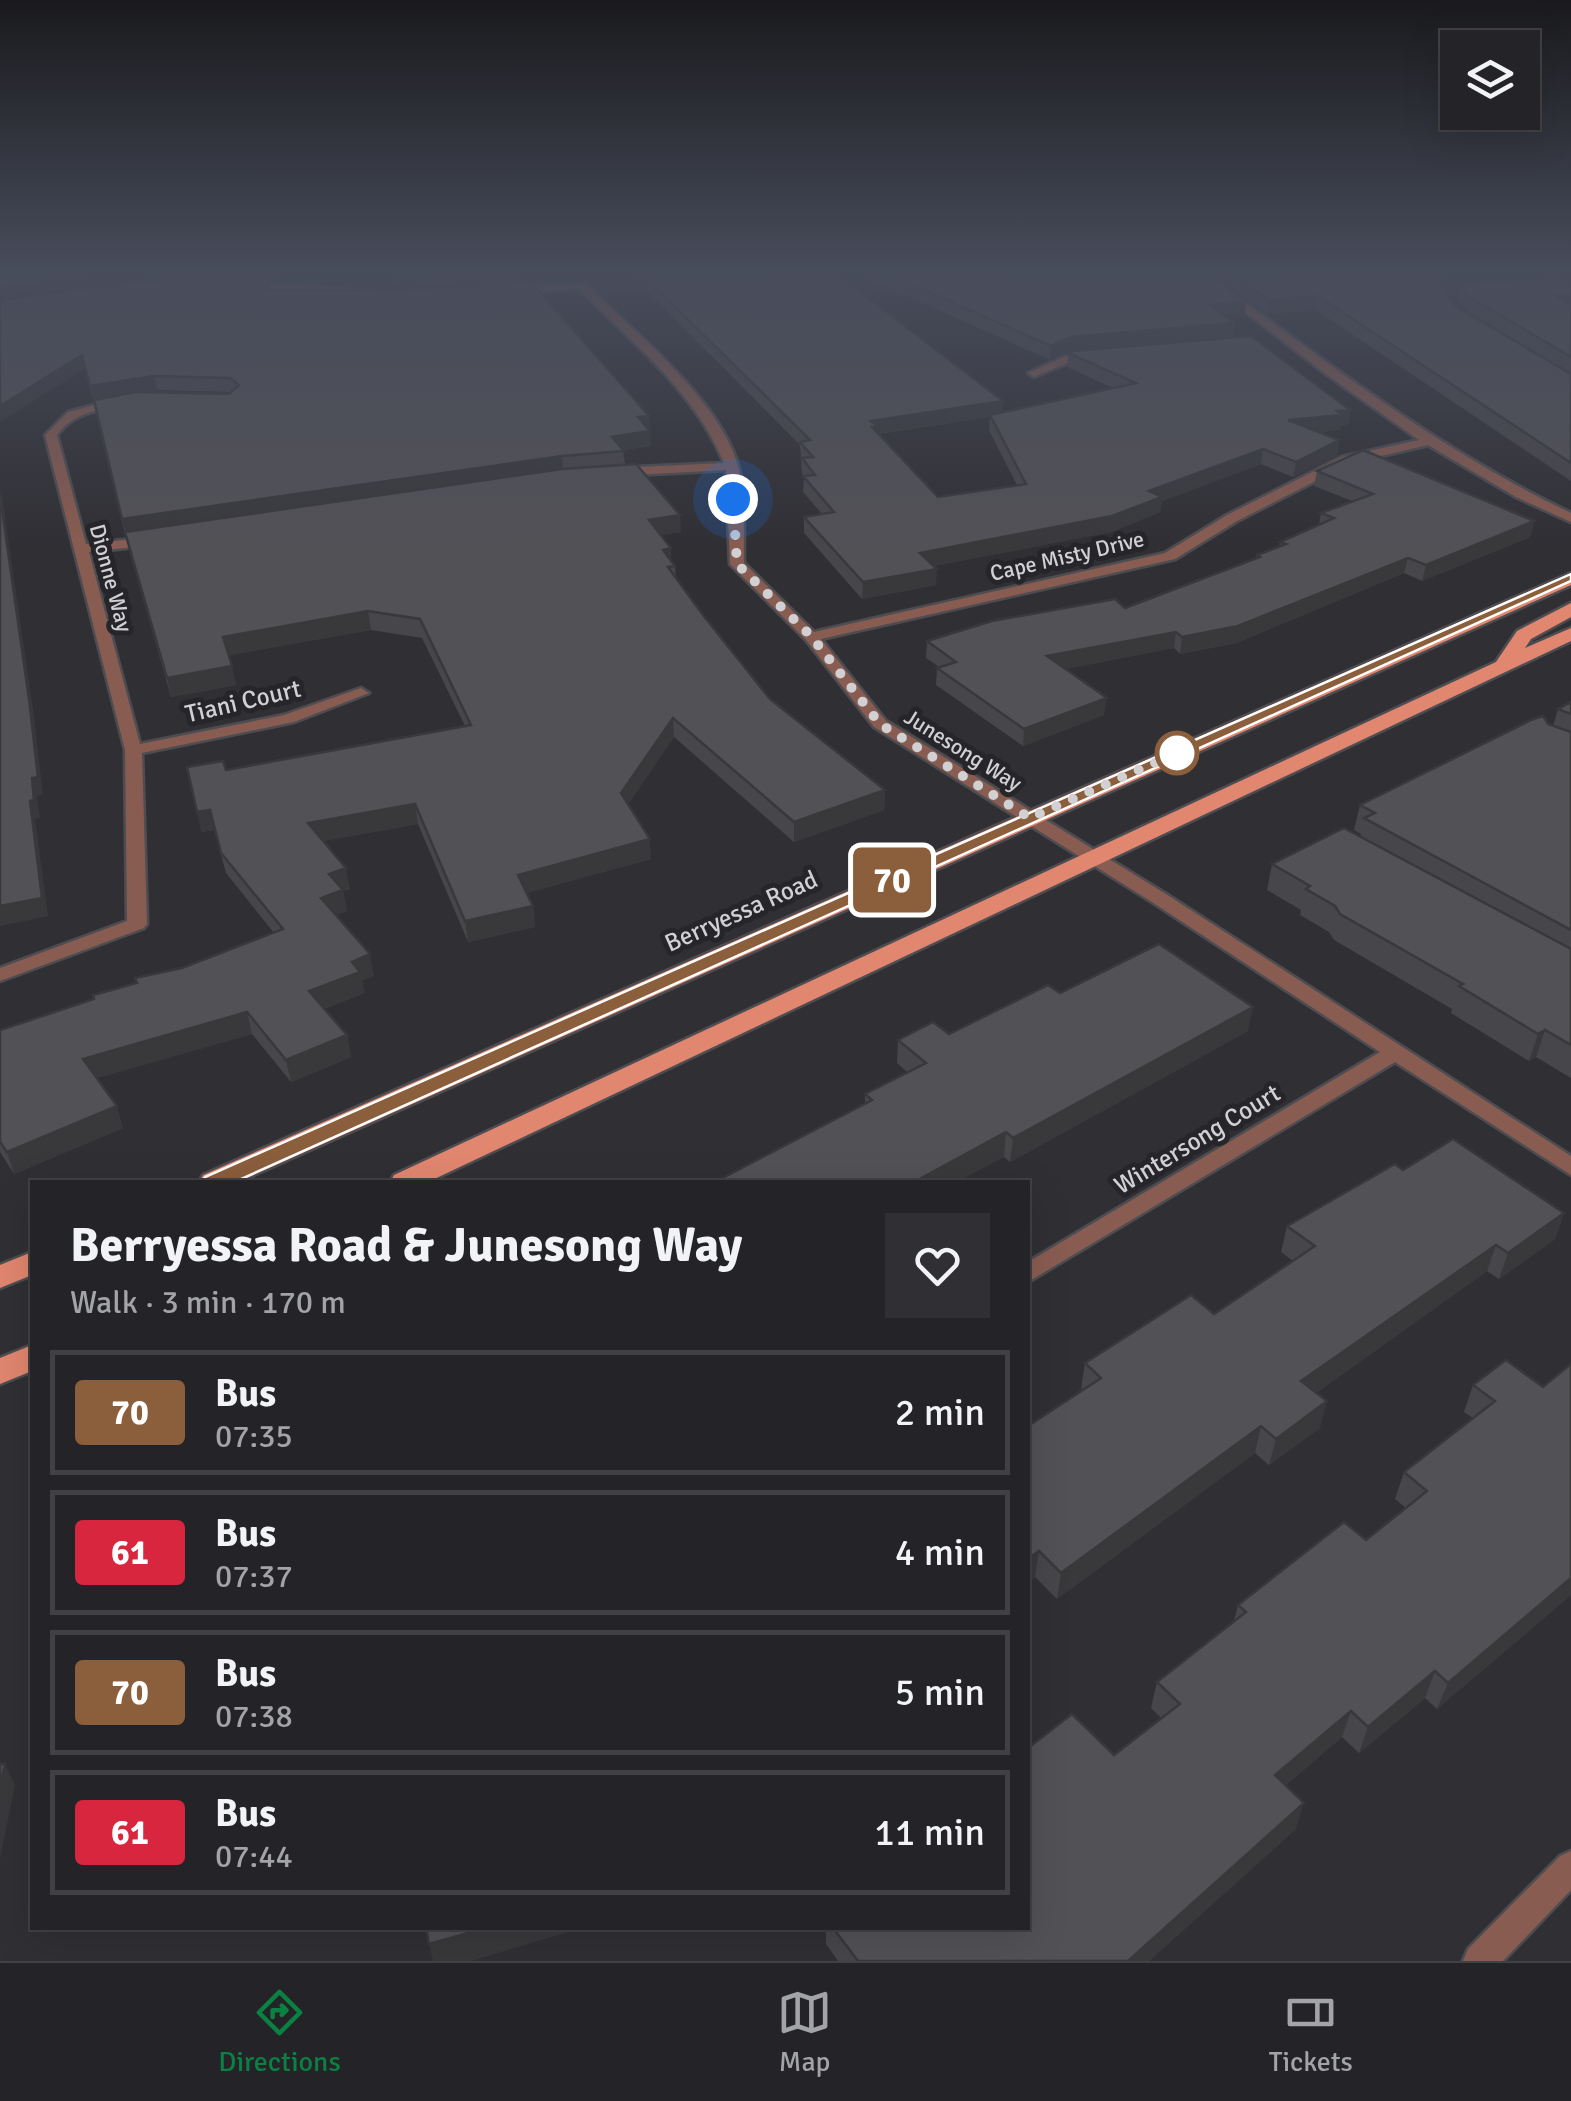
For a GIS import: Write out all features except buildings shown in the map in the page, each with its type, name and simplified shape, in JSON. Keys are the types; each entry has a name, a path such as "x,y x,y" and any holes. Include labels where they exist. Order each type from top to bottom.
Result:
{"main road":[{"name":"Berryessa Road","path":"216,1180 1571,578"},
{"path":"1503,666 1524,635 1571,610"},
{"path":"408,1180 1571,634"},
{"path":"0,1277 30,1264"},
{"path":"0,1372 30,1358"}],"street":[{"name":"Junesong Way","path":"655,363 718,432 732,466 737,564 811,636 880,724 1571,1167"},
{"path":"1034,374 1060,363"},
{"path":"1322,363 1431,441 1515,494 1571,518"},
{"name":"Dionne Way","path":"0,975 138,924 133,750 50,435 58,422 76,412 136,400"},
{"name":"Cape Misty Drive","path":"811,636 1170,556 1232,518 1347,460 1431,441"},
{"path":"597,474 732,466"},
{"path":"80,550 174,537"},
{"name":"Tiani Court","path":"133,750 288,719 361,694"},
{"name":"Wintersong Court","path":"1030,1272 1396,1052"},
{"path":"1480,1961 1571,1867"}],"bus line":[{"name":"70","path":"217,1180 1571,578"}],"route":[{"path":"733,499 737,564 811,636 880,724 1030,818 1177,753"}]}
